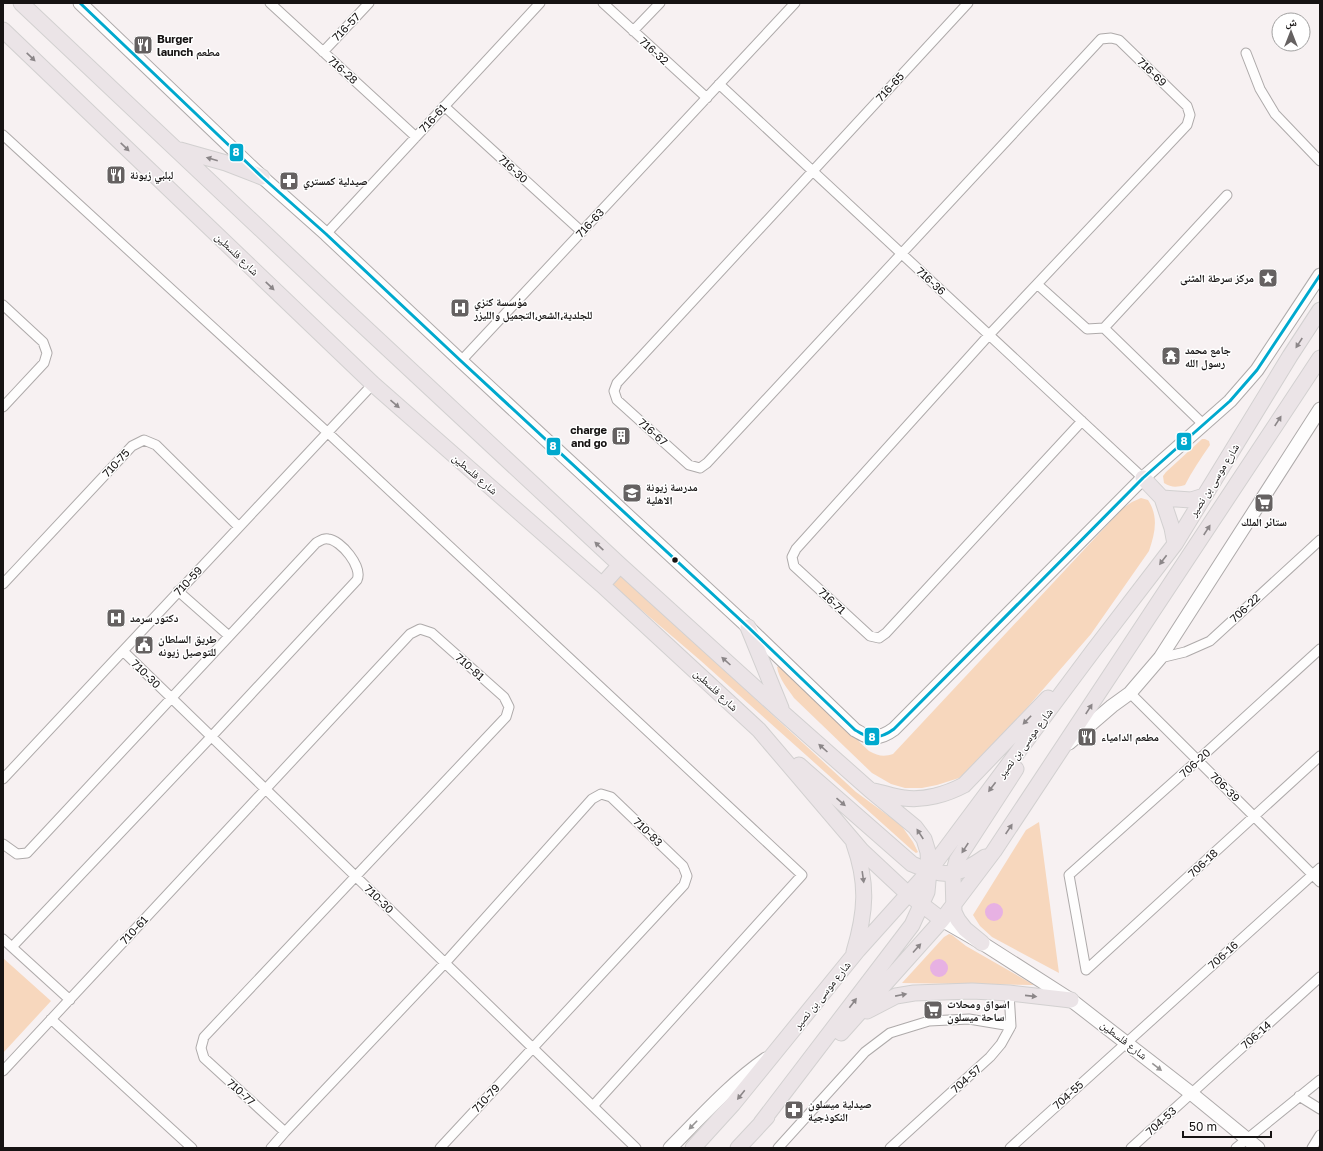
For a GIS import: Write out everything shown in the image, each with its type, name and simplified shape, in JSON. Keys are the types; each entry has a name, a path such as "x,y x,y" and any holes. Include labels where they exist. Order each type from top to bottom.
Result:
{"main road":[{"path":"21,3 620,565 870,790 915,827 924,839 928,852 929,871 927,892 912,925 761,1123"},
{"name":"شارع فلسطين","path":"3,30 372,384 602,585 759,730 862,851 908,894 942,920"},
{"path":"176,149 226,163 262,177"},
{"name":"شارع موسى بن نصير","path":"693,1148 733,1104 853,956 929,871 1093,651 1175,544 1290,356 1320,310"},
{"name":"شارع موسى بن نصير","path":"738,1148 942,920 994,851 1064,748 1320,358"},
{"path":"1143,478 1162,498 1172,528 1175,544"},
{"path":"1162,498 1191,500 1204,496"},
{"path":"602,585 620,565"},
{"path":"748,627 783,712"},
{"path":"870,790 904,798 917,798 948,792 964,785 1093,651"},
{"path":"982,943 965,929 954,912 953,874 957,860 1093,651"},
{"path":"759,730 912,864 929,871 953,874 974,865 994,851"},
{"path":"852,840 861,867 864,886 860,930 853,956"},
{"path":"854,1019 885,1000 896,996 941,991 1009,993 1071,1000"}],"street":[{"path":"80,3 262,177 326,234 748,627 855,730 867,736 880,737 894,729 1143,478 1230,401 1257,370 1320,275"},
{"name":"716-28","path":"270,3 416,137"},
{"name":"716-57","path":"323,52 369,3"},
{"name":"716-61","path":"326,234 540,3"},
{"name":"716-32","path":"603,3 707,98"},
{"path":"633,31 660,3"},
{"path":"719,84 795,3"},
{"name":"716-65","path":"813,171 968,3"},
{"name":"716-69","path":"902,253 1101,39 1111,38 1119,40 1187,106 1190,115 1186,125 989,335"},
{"path":"1246,53 1260,89 1275,114 1320,161"},
{"name":"716-63","path":"461,361 719,84"},
{"name":"716-36","path":"719,84 1143,478"},
{"name":"716-30","path":"444,106 582,232"},
{"path":"3,134 327,432 802,875 593,1106"},
{"name":"716-67","path":"813,171 617,383 614,391 617,400 689,465 700,468 707,463 902,253"},
{"path":"1037,284 1087,329 1104,328 1226,195"},
{"path":"3,304 43,342 47,353 44,363 3,407"},
{"path":"1104,328 1204,424"},
{"name":"716-71","path":"989,335 796,549 792,557 794,566 870,636 879,638 886,633 1082,421"},
{"name":"710-59","path":"3,779 372,384"},
{"path":"1064,748 1130,692 1160,658 1319,412"},
{"name":"710-75","path":"3,584 132,446 144,440 156,446 238,527"},
{"path":"3,844 17,854 27,853 316,543 324,539 334,541 343,547 352,558 358,572 357,580 12,947"},
{"name":"706-22","path":"1160,658 1185,652 1210,641 1320,540"},
{"path":"178,591 229,636"},
{"name":"710-81","path":"266,790 410,634 420,629 432,633 504,697 509,707 506,717 355,876"},
{"name":"706-20","path":"1086,970 1069,875 1320,649"},
{"name":"710-30","path":"123,651 636,1148"},
{"name":"706-39","path":"1130,692 1254,816 1316,871 1320,882"},
{"name":"706-18","path":"1086,970 1320,756"},
{"name":"710-61","path":"3,1071 266,790"},
{"name":"710-83","path":"445,963 592,799 601,794 611,797 683,866 687,876 684,885 533,1049"},
{"name":"706-16","path":"1127,1042 1316,871"},
{"name":"710-77","path":"285,1132 204,1058 201,1048 204,1037 355,876"},
{"name":"شارع فلسطين","path":"942,920 982,943 1071,1000 1127,1042 1258,1148"},
{"path":"3,939 70,1000"},
{"path":"271,1148 445,963"},
{"name":"706-14","path":"1192,1094 1320,977"},
{"path":"778,1148 865,1052 890,1033 929,1021 969,1018 1011,1026 1009,993"},
{"path":"51,1020 192,1148"},
{"name":"704-57","path":"890,1148 990,1057 1001,1044 1011,1026"},
{"name":"704-55","path":"1010,1148 1127,1042"},
{"name":"710-79","path":"440,1148 533,1049"},
{"path":"670,1148 729,1088 774,1053"},
{"path":"1236,1148 1320,1080"},
{"name":"704-53","path":"1131,1148 1192,1094"},
{"path":"1299,1096 1320,1109"},
{"path":"1312,1148 1320,1135"}],"shaded area":[{"path":"1202,439 1209,441 1210,445 1185,485 1174,487 1164,483 1163,476 1166,472"},
{"path":"1141,498 1148,500 1155,519 1153,538 1149,551 1091,634 999,740 976,764 959,778 922,788 905,788 891,784 872,773 794,698 782,680 777,667 779,666 869,751 881,756 893,754 1123,508"},
{"path":"618,577 623,577 856,792 901,825 918,852 916,853 912,850 701,661 610,583"},
{"path":"1039,822 1059,973 992,937 980,926 973,915 1026,830"},
{"path":"994,903 1000,906 1003,912 1000,918 994,921 988,918 985,912 988,906"},
{"path":"949,934 966,946 1034,985 902,983 944,937"},
{"path":"3,958 51,1001 3,1053"},
{"path":"939,959 945,962 948,968 945,974 939,977 933,974 930,968 933,962"}],"transit line":[{"name":"8","path":"80,3 262,177 326,234 748,627 855,730 867,736 881,736 894,729 1143,478 1230,401 1257,370 1320,275"}],"place":[{"name":"Burger launch مطعم","path":"143,45"},
{"name":"لبلبي زيونة","path":"116,175"},
{"name":"صيدلية كمستري","path":"289,181"},
{"name":"مركز سرطة المثنى","path":"1268,278"},
{"name":"مؤسسة كنزي للجلدية،الشعر،التجميل والليزر","path":"460,308"},
{"name":"جامع محمد رسول الله","path":"1171,356"},
{"name":"charge and go","path":"621,436"},
{"name":"مدرسة زيونة الاهلية","path":"632,493"},
{"name":"ستائر الملك","path":"1264,503"},
{"name":"دكتور سرمد","path":"116,618"},
{"name":"طريق السلطان للتوصيل زيونه","path":"144,645"},
{"name":"مطعم الدامياء","path":"1087,737"},
{"name":"اسواق ومحلات ساحة ميسلون","path":"933,1010"},
{"name":"صيدلية ميسلون النكوذجية","path":"794,1110"}]}
